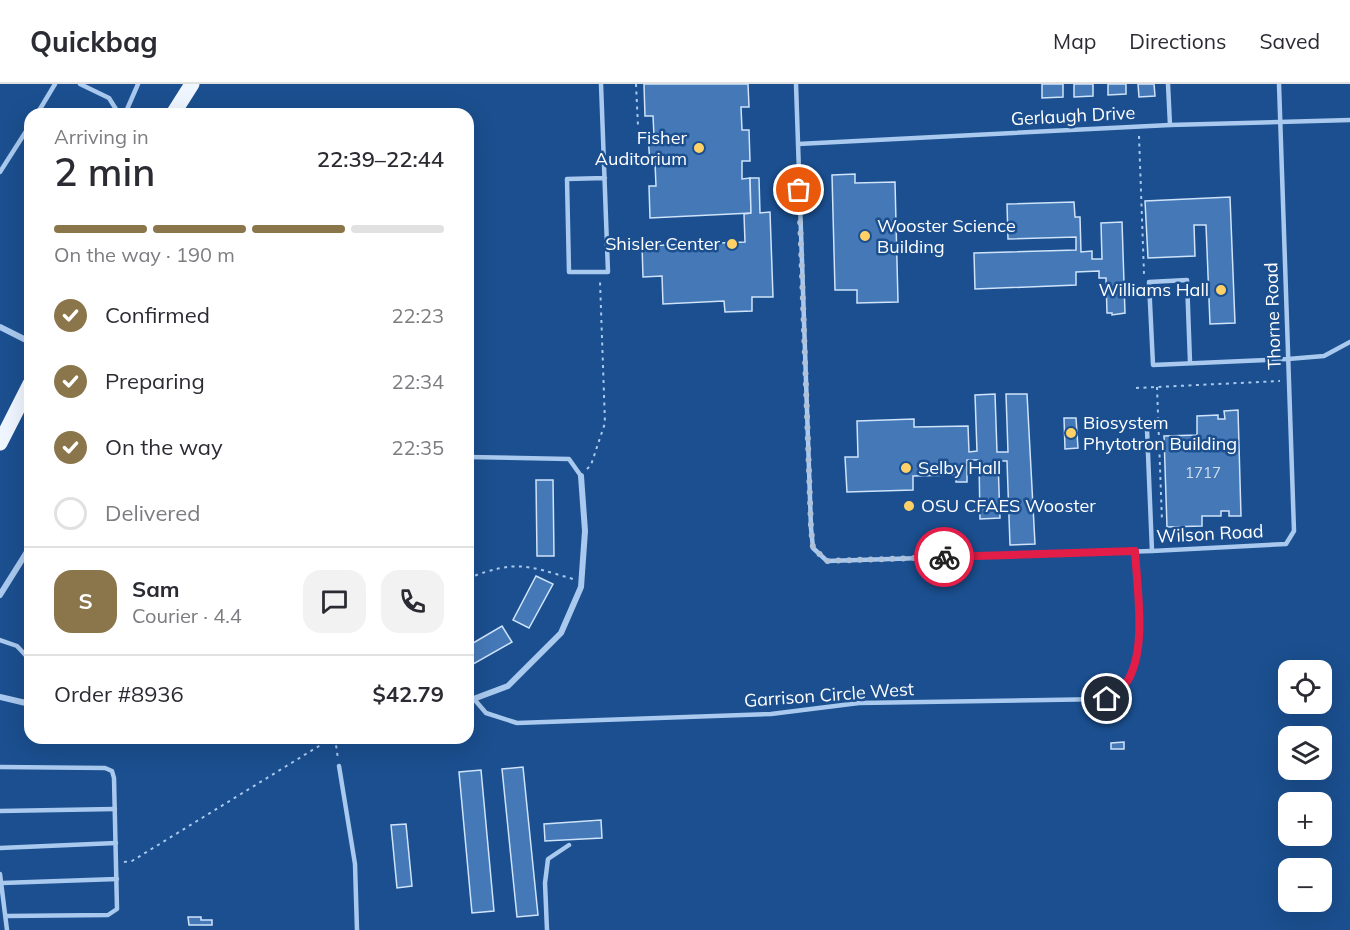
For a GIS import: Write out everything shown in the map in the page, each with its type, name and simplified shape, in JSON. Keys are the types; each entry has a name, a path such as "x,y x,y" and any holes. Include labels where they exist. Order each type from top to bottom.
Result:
{"main road":[{"path":"176,108 192,84"},
{"path":"0,443 24,396"}],"street":[{"path":"0,327 24,339"},
{"path":"474,699 508,686 561,633 581,587 585,531 581,476"},
{"path":"0,595 24,557"},
{"path":"0,697 24,703"}],"lane":[{"path":"41,108 55,84"},
{"path":"80,84 109,98 115,108"},
{"path":"128,108 138,84"},
{"path":"601,84 605,178 608,272 569,272 567,179 605,178"},
{"name":"Wilson Road","path":"796,84 813,548 827,561 1152,551 1286,544"},
{"path":"1168,84 1170,125"},
{"name":"Thorne Road","path":"1279,84 1294,531 1286,544"},
{"name":"Gerlaugh Drive","path":"798,144 1170,125 1350,120"},
{"path":"0,172 24,134"},
{"path":"1190,362 1187,280 1149,282 1153,365 1288,360 1324,356 1350,342"},
{"path":"1148,429 1152,551"},
{"path":"474,457 569,459 581,476"},
{"name":"Garrison Circle West","path":"474,703 486,713 517,723 771,714 859,703 1107,699 1127,683 1137,662 1135,551"},
{"path":"0,640 17,646 24,654"},
{"path":"339,766 355,864 357,930"},
{"path":"0,767 105,768 112,771 114,778 117,909 108,915 6,916"},
{"path":"0,811 115,809"},
{"path":"0,848 116,843"},
{"path":"547,930 545,883 548,859 569,845"},
{"path":"0,874 7,930"},
{"path":"2,883 117,879"}],"path":[{"path":"636,84 638,126"},
{"path":"1138,127 1144,274"},
{"path":"581,476 591,465 605,423 599,272"},
{"path":"1136,388 1288,381"},
{"path":"1157,387 1162,520"},
{"path":"474,576 509,565 526,565 573,579 581,587"},
{"path":"116,862 132,861 324,744"},
{"path":"335,744 339,766"}],"building":[{"name":"Fisher Auditorium","path":"644,84 748,84 749,107 741,107 742,130 749,130 750,161 742,161 742,179 750,178 751,213 650,218 649,186 656,186 655,163 650,163 648,136 654,136 653,116 645,116"},
{"path":"1042,84 1063,84 1063,97 1042,98"},
{"path":"1074,84 1093,84 1093,96 1074,97"},
{"path":"1108,84 1126,84 1126,94 1108,95"},
{"path":"1138,84 1154,84 1155,96 1139,97"},
{"name":"Wooster Science Building","path":"855,174 855,183 895,182 898,302 857,303 857,290 835,290 832,175"},
{"name":"Shisler Center","path":"750,178 759,178 760,213 770,212 773,297 752,297 752,311 725,312 724,301 663,304 662,276 643,277 642,246 745,242 744,214 751,213"},
{"name":"Williams Hall","path":"1230,197 1235,323 1210,324 1206,225 1194,225 1195,256 1148,258 1145,201"},
{"path":"1074,202 1075,217 1080,217 1081,252 1092,251 1092,259 1102,259 1101,223 1122,222 1125,313 1112,315 1112,313 1107,313 1106,278 1099,278 1099,271 1076,272 1076,285 975,289 974,253 1076,250 1076,237 1008,239 1007,204"},
{"name":"Selby Hall","path":"995,394 997,452 1008,452 1006,394 1027,394 1035,544 1010,545 1007,461 998,461 1000,518 980,519 979,460 967,460 967,482 956,482 956,475 913,476 913,490 847,492 845,457 858,457 857,421 914,419 914,427 968,426 969,452 977,451 975,395"},
{"path":"1238,410 1241,516 1229,516 1229,511 1221,511 1221,516 1202,516 1202,526 1167,527 1164,436 1197,435 1197,416 1218,415 1218,419 1225,419 1224,411"},
{"name":"Biosystem Phytotron Building","path":"1064,418 1076,418 1078,448 1065,449"},
{"path":"536,480 553,480 554,556 537,556"},
{"path":"536,576 553,584 529,628 513,620"},
{"path":"502,626 512,642 474,664 474,642"},
{"path":"1124,742 1124,749 1111,749 1111,743"},
{"path":"523,767 538,915 517,917 502,769"},
{"path":"481,770 494,911 472,913 459,772"},
{"path":"601,820 602,838 545,841 544,824"},
{"path":"406,824 412,886 397,888 391,825"},
{"path":"188,917 212,920 212,925 189,925"}],"way so far":[{"path":"799,190 813,548 827,561 944,557"}],"place":[{"name":"Fisher Auditorium","path":"699,148"},
{"name":"Wooster Science Building","path":"865,236"},
{"name":"Shisler Center","path":"732,244"},
{"name":"Williams Hall","path":"1221,290"},
{"name":"Biosystem Phytotron Building","path":"1071,433"},
{"name":"Selby Hall","path":"906,468"},
{"name":"OSU CFAES Wooster","path":"909,506"}],"route":[{"path":"944,557 1135,551 1137,662 1127,683 1107,699"}]}
